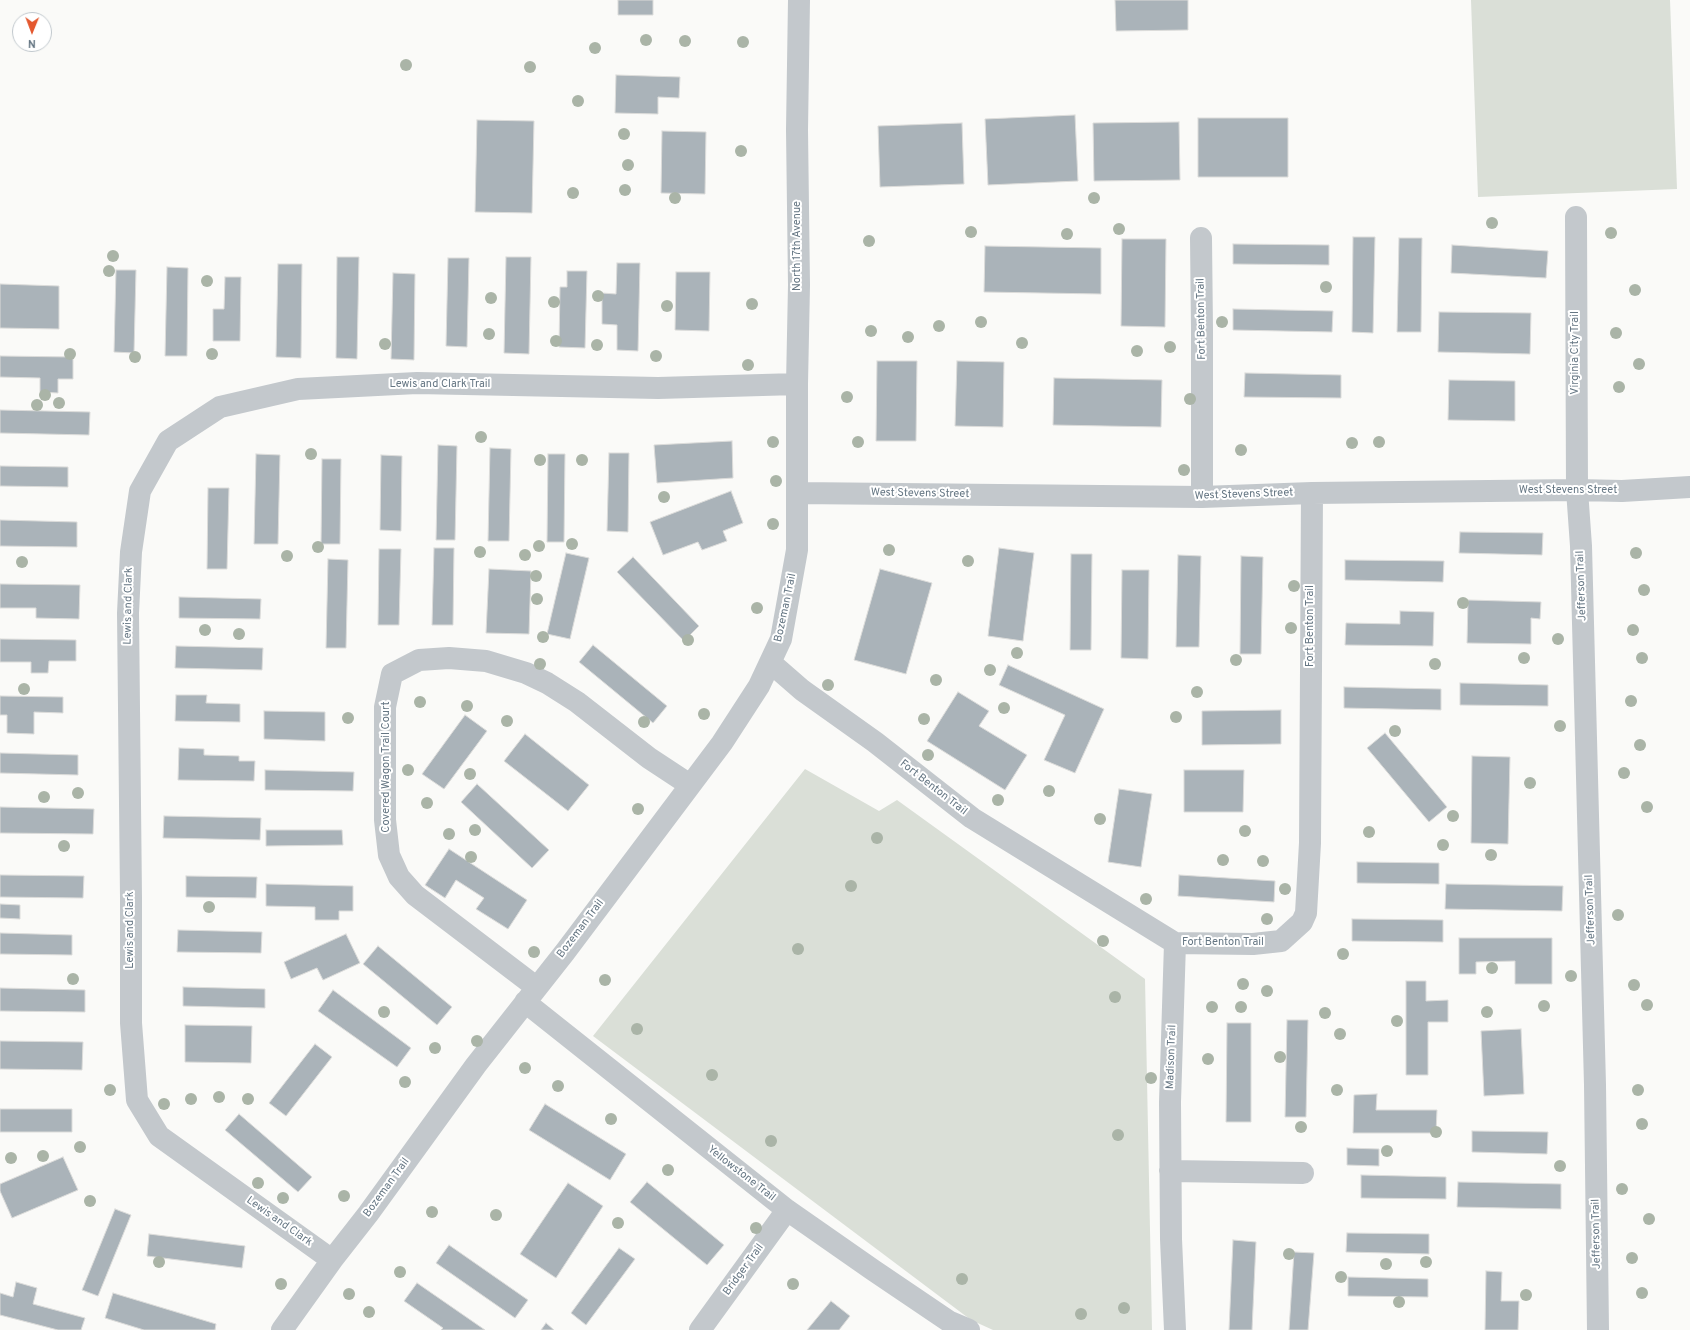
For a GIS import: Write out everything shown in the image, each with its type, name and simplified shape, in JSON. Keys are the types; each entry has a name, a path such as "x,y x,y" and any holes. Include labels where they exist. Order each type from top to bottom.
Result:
{"street":[{"name":"North 17th Avenue","path":"797,493 798,284 796,130 799,0"},
{"name":"Virginia City Trail","path":"1576,217 1577,490"},
{"name":"Fort Benton Trail","path":"1201,238 1202,497"},
{"name":"Lewis and Clark Trail","path":"138,505 140,491 168,441 220,407 298,389 417,383 658,388 797,384"},
{"name":"West Stevens Street","path":"797,493 1202,497 1312,493 1577,490 1622,491 1690,488"},
{"name":"Jefferson Trail","path":"1577,490 1581,546 1595,1054 1598,1330"},
{"name":"Bozeman Trail","path":"282,1330 476,1065 565,952 722,743 759,686 781,639 798,550 797,493"},
{"name":"Fort Benton Trail","path":"771,663 802,690 875,742 972,818 1175,943 1253,944 1281,942 1302,922 1306,913 1310,843 1312,493"},
{"name":"Lewis and Clark","path":"138,505 131,552 128,613 131,1023 137,1100 159,1136 332,1260"},
{"name":"Covered Wagon Trail Court","path":"531,994 414,895 399,877 389,855 385,820 385,707 392,674 419,660 449,658 486,661 526,674 547,683 577,702 649,758 690,786"},
{"name":"Madison Trail","path":"1175,943 1170,1102 1170,1171 1175,1330"},
{"name":"Yellowstone Trail","path":"531,994 787,1210 950,1322 969,1330"},
{"path":"1170,1171 1303,1173"},
{"name":"Bridger Trail","path":"700,1330 787,1210"}],"shaded area":[{"path":"1471,0 1670,0 1677,189 1478,197"},
{"path":"805,769 879,811 897,800 1145,979 1152,1330 993,1330 971,1320 593,1036"}],"building":[{"path":"618,0 653,0 653,15 618,15"},
{"path":"1115,0 1188,0 1188,30 1116,31"},
{"path":"616,75 680,77 679,98 658,97 658,114 615,113"},
{"path":"1075,115 1078,181 988,185 985,119"},
{"path":"1198,118 1288,118 1288,177 1198,177"},
{"path":"477,120 534,121 532,213 475,212"},
{"path":"1179,122 1180,180 1094,181 1093,123"},
{"path":"962,123 964,184 880,187 878,126"},
{"path":"662,131 706,132 705,194 661,193"},
{"path":"1353,237 1375,237 1373,333 1352,332"},
{"path":"1399,238 1422,238 1421,332 1397,332"},
{"path":"1122,239 1166,239 1165,327 1121,326"},
{"path":"1233,244 1329,245 1329,265 1233,264"},
{"path":"1452,245 1548,251 1546,278 1451,273"},
{"path":"985,246 1101,248 1101,294 984,292"},
{"path":"337,257 359,257 357,359 336,358"},
{"path":"506,257 531,257 529,354 504,353"},
{"path":"448,258 469,258 467,347 446,346"},
{"path":"617,263 640,263 638,351 617,350 617,325 602,324 602,293 616,294"},
{"path":"278,264 302,264 301,358 276,357"},
{"path":"167,267 188,268 187,356 165,356"},
{"path":"116,270 136,270 134,353 114,352"},
{"path":"567,271 587,271 585,348 559,347 560,287 567,287"},
{"path":"676,272 710,272 709,331 675,330"},
{"path":"393,273 415,274 414,360 391,359"},
{"path":"225,277 241,277 240,341 213,341 213,309 224,309"},
{"path":"0,284 59,286 59,329 0,328"},
{"path":"1233,309 1333,311 1332,332 1233,330"},
{"path":"1439,312 1531,313 1530,354 1438,352"},
{"path":"0,356 73,357 73,379 58,379 58,393 40,392 40,378 0,377"},
{"path":"877,361 917,361 916,441 876,441"},
{"path":"957,361 1004,362 1003,427 955,426"},
{"path":"1245,373 1341,375 1341,398 1244,397"},
{"path":"1054,378 1162,380 1161,427 1053,425"},
{"path":"1449,380 1515,381 1515,421 1448,420"},
{"path":"0,410 90,412 89,435 0,433"},
{"path":"732,441 733,478 657,483 654,445"},
{"path":"438,445 457,446 455,540 436,540"},
{"path":"490,448 511,449 509,541 488,541"},
{"path":"609,453 629,453 628,532 607,531"},
{"path":"256,454 280,455 278,544 254,544"},
{"path":"548,454 565,454 564,542 547,542"},
{"path":"381,455 402,456 401,531 380,530"},
{"path":"322,459 341,459 340,544 321,544"},
{"path":"0,466 68,467 68,487 0,486"},
{"path":"208,488 229,488 227,569 207,569"},
{"path":"731,491 743,523 723,531 727,541 702,550 698,542 663,555 650,522"},
{"path":"0,520 77,522 77,547 0,546"},
{"path":"1460,532 1543,533 1542,555 1459,553"},
{"path":"434,548 454,548 453,625 432,625"},
{"path":"999,548 1034,553 1023,641 988,636"},
{"path":"379,549 401,549 399,625 378,625"},
{"path":"566,553 589,558 570,639 547,634"},
{"path":"1071,554 1092,554 1091,650 1070,650"},
{"path":"1178,555 1201,556 1199,647 1176,647"},
{"path":"1241,556 1263,557 1261,654 1240,654"},
{"path":"633,557 699,626 684,641 617,572"},
{"path":"328,559 348,560 346,648 326,648"},
{"path":"1345,560 1444,561 1443,582 1345,580"},
{"path":"489,569 531,571 529,634 486,633"},
{"path":"880,569 932,583 906,674 854,660"},
{"path":"1122,570 1149,570 1148,659 1121,658"},
{"path":"0,584 80,585 79,619 36,618 36,608 0,608"},
{"path":"179,597 261,599 260,619 179,618"},
{"path":"1468,600 1541,602 1540,619 1531,618 1531,644 1467,643"},
{"path":"1400,611 1434,612 1433,646 1345,645 1346,623 1400,624"},
{"path":"0,639 76,640 76,661 49,661 48,673 31,673 31,662 0,662"},
{"path":"593,645 667,706 653,723 579,662"},
{"path":"176,646 263,648 262,670 175,668"},
{"path":"1008,665 1104,709 1075,773 1044,760 1065,715 999,685"},
{"path":"1460,683 1548,685 1548,706 1460,705"},
{"path":"1344,687 1441,689 1441,710 1344,708"},
{"path":"958,692 989,711 979,726 1027,755 1005,790 927,741"},
{"path":"176,695 207,695 206,703 240,704 240,722 175,721"},
{"path":"0,696 63,697 63,713 34,712 34,734 7,733 7,715 0,715"},
{"path":"1281,710 1281,744 1202,745 1202,711"},
{"path":"264,711 325,712 325,741 264,739"},
{"path":"465,715 487,731 444,789 422,774"},
{"path":"1385,733 1447,807 1429,822 1367,748"},
{"path":"525,734 589,785 568,811 504,761"},
{"path":"179,748 204,749 204,755 239,756 239,761 255,761 254,781 178,780"},
{"path":"0,753 78,755 78,775 0,773"},
{"path":"1472,756 1510,757 1508,844 1471,843"},
{"path":"265,770 354,772 353,791 265,790"},
{"path":"1184,770 1244,770 1243,812 1184,812"},
{"path":"477,784 549,850 532,868 461,802"},
{"path":"1119,789 1152,794 1141,867 1108,862"},
{"path":"0,807 94,809 93,834 0,833"},
{"path":"164,816 261,818 260,840 163,838"},
{"path":"266,830 342,830 343,845 266,846"},
{"path":"449,849 527,900 508,929 476,909 484,898 456,880 445,898 425,885"},
{"path":"1357,862 1439,863 1439,884 1357,883"},
{"path":"0,875 84,876 83,898 0,897"},
{"path":"1179,875 1275,881 1274,902 1178,896"},
{"path":"186,876 257,877 256,898 186,897"},
{"path":"266,884 353,886 353,911 339,911 339,920 315,920 315,907 266,906"},
{"path":"1446,884 1563,886 1562,911 1445,909"},
{"path":"0,904 20,905 20,919 0,918"},
{"path":"1352,919 1443,920 1443,942 1352,941"},
{"path":"178,930 262,932 261,953 177,952"},
{"path":"0,933 72,935 72,955 0,954"},
{"path":"346,934 360,963 323,980 317,968 291,979 284,962"},
{"path":"1459,938 1552,938 1552,984 1515,984 1515,961 1476,962 1476,974 1459,974"},
{"path":"378,946 452,1007 437,1025 363,964"},
{"path":"1406,981 1426,981 1426,1001 1448,1000 1448,1022 1428,1022 1428,1075 1406,1075"},
{"path":"183,987 265,989 265,1008 183,1006"},
{"path":"0,988 85,990 85,1012 0,1011"},
{"path":"333,990 411,1048 397,1067 318,1011"},
{"path":"1287,1020 1308,1020 1306,1117 1285,1117"},
{"path":"1227,1023 1251,1023 1251,1122 1226,1122"},
{"path":"185,1025 252,1026 251,1063 185,1062"},
{"path":"1521,1029 1524,1094 1484,1096 1481,1031"},
{"path":"0,1041 83,1042 82,1070 0,1069"},
{"path":"315,1044 332,1057 286,1116 269,1103"},
{"path":"1377,1094 1376,1110 1437,1110 1436,1133 1353,1133 1354,1095"},
{"path":"545,1104 626,1154 610,1180 529,1130"},
{"path":"0,1109 72,1109 72,1132 0,1132"},
{"path":"239,1114 312,1177 298,1192 225,1130"},
{"path":"1472,1131 1548,1132 1547,1154 1472,1152"},
{"path":"1347,1148 1379,1149 1379,1166 1347,1165"},
{"path":"63,1157 78,1190 12,1218 0,1191 0,1184"},
{"path":"1361,1175 1446,1177 1446,1199 1361,1198"},
{"path":"647,1182 724,1245 707,1265 630,1202"},
{"path":"1458,1182 1561,1184 1561,1209 1457,1207"},
{"path":"568,1183 603,1206 556,1278 520,1254"},
{"path":"115,1209 131,1215 98,1296 82,1290"},
{"path":"1347,1233 1429,1234 1429,1254 1346,1252"},
{"path":"149,1234 245,1246 242,1268 147,1256"},
{"path":"1233,1240 1256,1242 1252,1330 1229,1330"},
{"path":"449,1245 528,1300 515,1318 436,1263"},
{"path":"619,1248 635,1259 586,1325 571,1313"},
{"path":"1294,1252 1314,1253 1308,1330 1289,1330"},
{"path":"1486,1271 1502,1272 1501,1301 1519,1301 1518,1330 1485,1330"},
{"path":"1348,1277 1428,1279 1428,1297 1348,1296"},
{"path":"16,1282 37,1288 33,1304 85,1318 81,1330 58,1330 0,1315 0,1293 13,1297"},
{"path":"417,1283 485,1330 441,1330 443,1328 404,1301"},
{"path":"113,1293 216,1324 215,1330 144,1330 105,1318"},
{"path":"831,1301 850,1316 839,1330 807,1330"},
{"path":"546,1323 554,1330 541,1330"}]}
